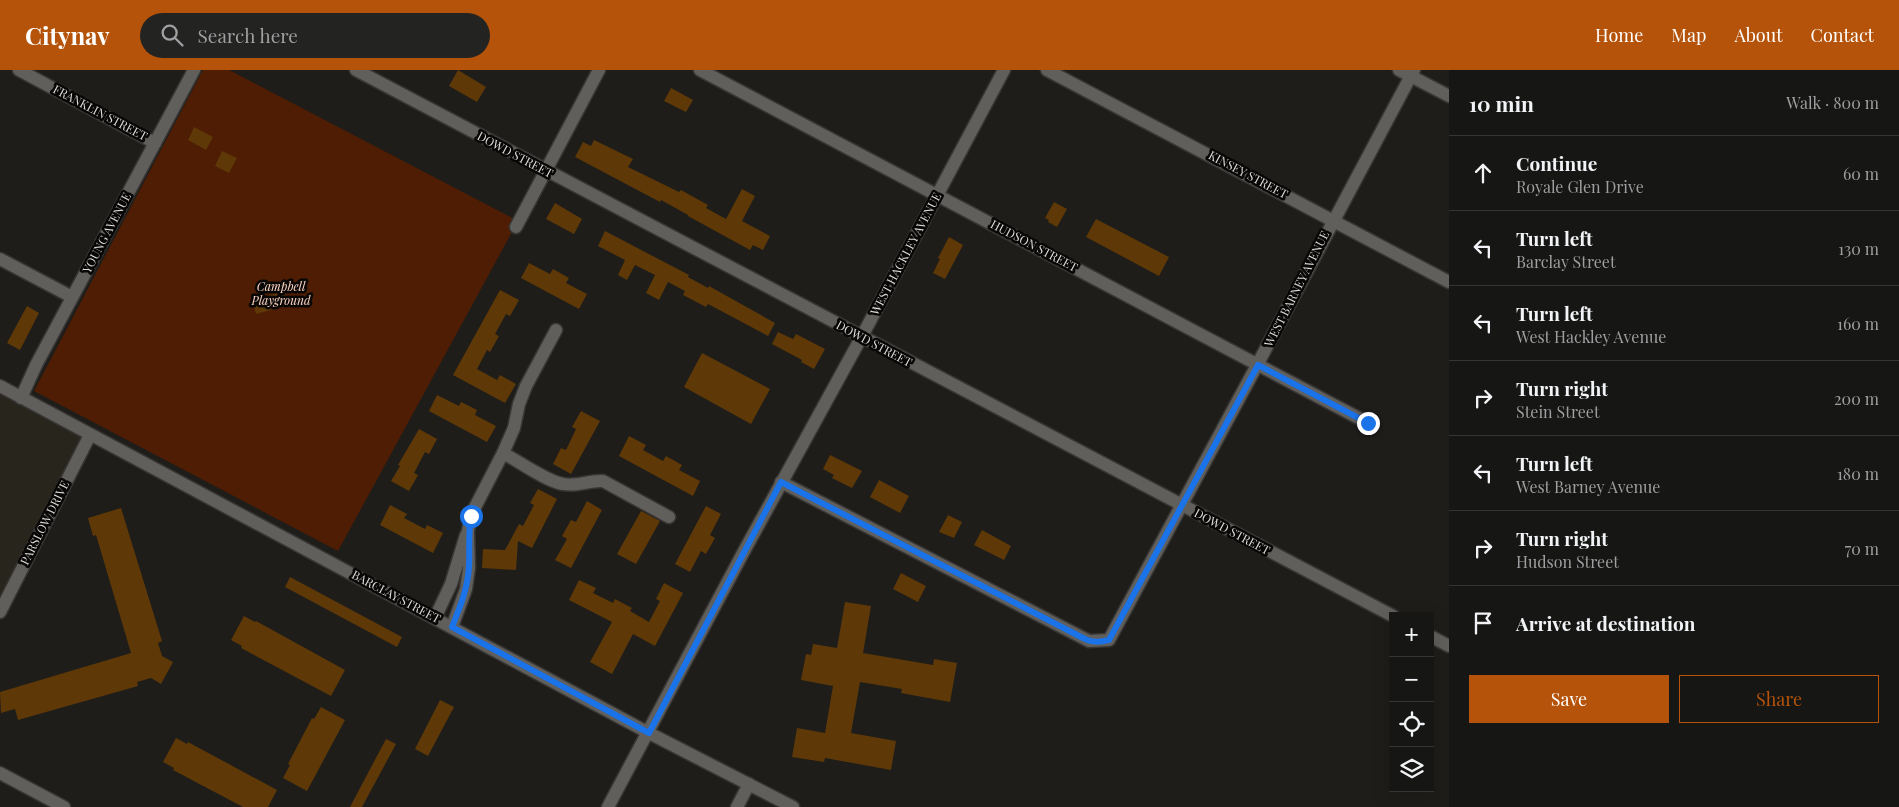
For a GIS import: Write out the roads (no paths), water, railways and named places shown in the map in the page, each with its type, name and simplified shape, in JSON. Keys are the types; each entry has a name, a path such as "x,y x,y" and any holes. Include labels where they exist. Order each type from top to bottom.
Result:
{"street":[{"name":"FRANKLIN STREET","path":"19,70 155,143"},
{"name":"YOUNG AVENUE","path":"22,398 36,365 194,70"},
{"name":"DOWD STREET","path":"356,70 861,338 1389,614"},
{"path":"516,226 599,70"},
{"name":"HUDSON STREET","path":"700,70 1368,423"},
{"name":"WEST HACKLEY AVENUE","path":"608,807 1004,70"},
{"name":"KINSEY STREET","path":"1047,70 1449,282"},
{"path":"1399,70 1413,73 1449,96"},
{"name":"WEST BARNEY AVENUE","path":"781,482 1089,641 1109,640 1413,73"},
{"path":"0,259 72,298"},
{"path":"434,618 451,584 471,516 514,428 519,404 526,386 556,330"},
{"name":"BARCLAY STREET","path":"0,386 649,733 793,807"},
{"name":"PARSLOW DRIVE","path":"0,612 90,435"},
{"path":"503,453 565,485 603,481 669,517"},
{"path":"452,627 466,589 469,568 468,531"},
{"path":"1434,638 1449,646"},
{"path":"0,773 64,807"},
{"path":"737,807 749,784"}],"park label":[{"name":"Campbell Playground","path":"281,294"}]}
